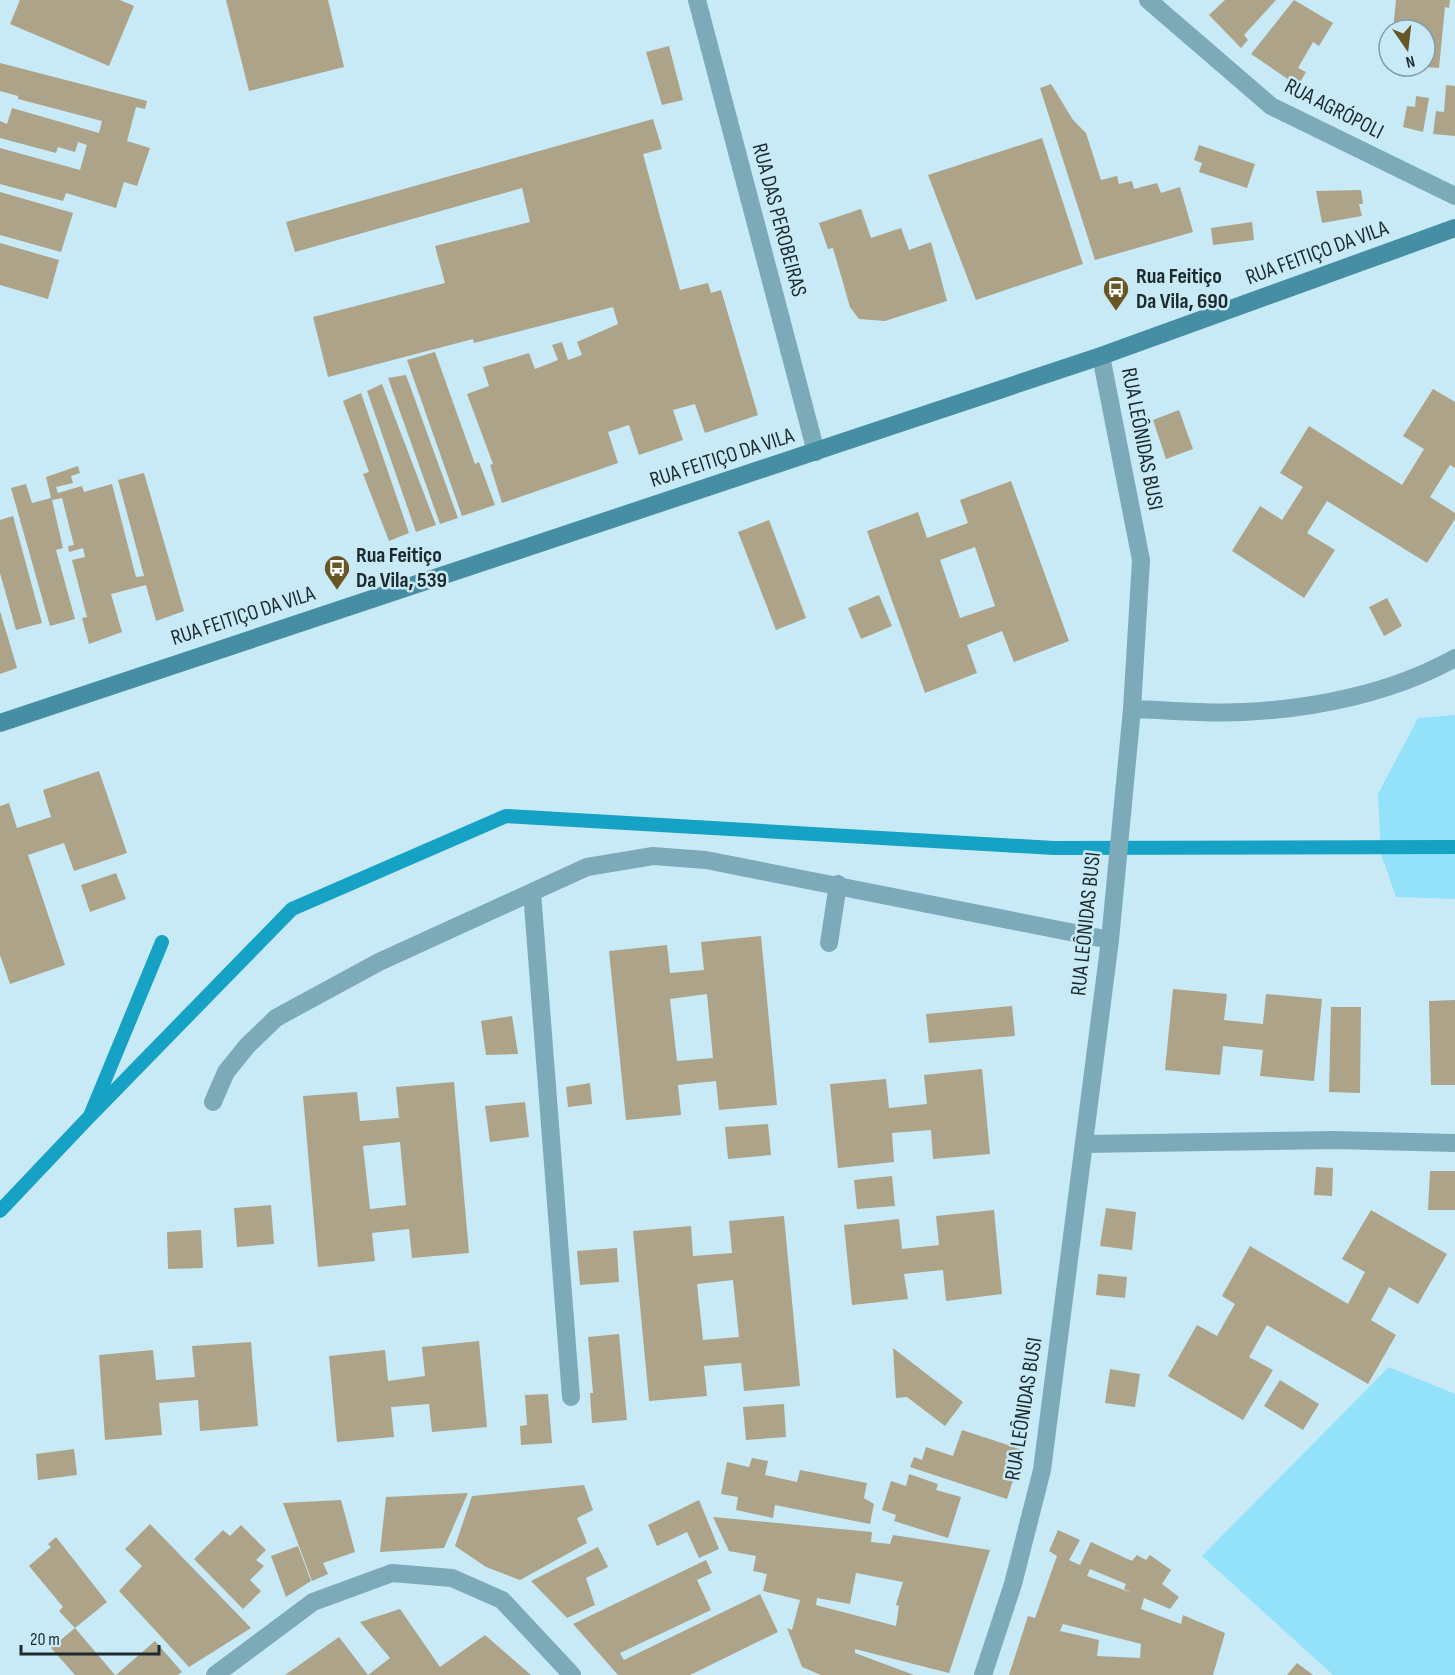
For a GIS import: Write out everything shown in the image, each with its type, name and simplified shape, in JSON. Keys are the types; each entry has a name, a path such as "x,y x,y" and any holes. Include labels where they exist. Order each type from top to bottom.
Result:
{"street":[{"name":"RUA DAS PEROBEIRAS","path":"697,0 816,452"},
{"name":"RUA AGRÓPOLI","path":"1148,0 1271,106 1455,196"},
{"name":"RUA FEITIÇO DA VILA","path":"0,723 1101,356 1455,228"},
{"name":"RUA LEÔNIDAS BUSI","path":"983,1675 1013,1584 1042,1470 1110,940 1132,709 1141,560 1101,356"},
{"path":"1132,709 1243,712 1355,698 1424,675 1455,658"},
{"path":"213,1102 226,1072 247,1046 276,1018 379,962 587,867 653,856 706,860 838,884 1110,940"},
{"path":"829,943 838,884"},
{"path":"532,892 571,1396"},
{"path":"1085,1144 1334,1140 1455,1143"},
{"path":"215,1675 313,1602 392,1573 452,1578 502,1600 572,1675"}],"shaded area":[{"path":"1455,715 1455,899 1396,897 1381,854 1378,794 1418,718"},
{"path":"1389,1367 1455,1394 1455,1675 1333,1675 1202,1556"}],"building":[{"path":"20,0 120,0 134,6 109,66 10,24"},
{"path":"226,0 328,0 344,67 249,91"},
{"path":"1225,0 1276,0 1244,35 1248,40 1241,48 1209,15"},
{"path":"1294,0 1333,23 1319,46 1313,42 1298,68 1306,72 1298,86 1251,54"},
{"path":"1396,0 1450,0 1449,8 1445,7 1439,68 1437,68 1437,18 1394,18"},
{"path":"669,46 683,100 662,105 646,52"},
{"path":"0,63 147,101 145,109 136,107 127,141 150,148 137,186 124,182 116,208 66,193 63,201 0,184 0,148 80,170 87,145 78,142 75,152 58,147 56,153 0,138 0,121 7,124 12,108 99,133 102,121 18,99 18,96 0,91"},
{"path":"1051,84 1073,120 1086,133 1101,180 1117,176 1119,184 1132,181 1134,189 1157,183 1161,193 1180,187 1193,232 1095,260 1040,88"},
{"path":"1446,85 1455,86 1455,136 1433,134 1436,111 1444,112"},
{"path":"1416,96 1429,98 1423,132 1403,127 1407,106 1415,107"},
{"path":"653,119 662,149 643,154 680,290 708,283 711,293 721,290 758,415 705,433 695,404 673,410 683,440 639,455 629,425 608,432 618,463 502,503 490,465 493,464 467,394 489,386 483,367 529,353 535,369 558,360 552,345 562,342 568,360 582,355 577,342 618,324 613,307 474,343 473,339 328,377 313,317 445,283 435,246 530,222 522,188 295,252 286,222"},
{"path":"1042,138 1083,264 976,300 928,175"},
{"path":"1199,145 1255,164 1247,188 1199,172 1202,163 1194,160"},
{"path":"1361,190 1363,204 1359,204 1362,216 1322,223 1316,191"},
{"path":"0,192 73,213 61,252 0,235"},
{"path":"861,209 871,238 901,228 909,250 931,242 947,301 885,321 859,319 850,307 833,248 828,249 819,223"},
{"path":"1252,222 1254,240 1213,245 1211,228"},
{"path":"0,243 59,260 48,299 0,285"},
{"path":"435,352 475,464 479,462 495,505 462,516 407,360"},
{"path":"406,375 458,518 440,524 388,378"},
{"path":"382,384 436,525 416,532 367,391"},
{"path":"1433,389 1455,402 1455,468 1450,465 1430,497 1455,513 1455,519 1427,563 1327,501 1307,533 1335,550 1304,598 1232,551 1260,506 1282,520 1303,487 1280,473 1309,426 1402,485 1424,449 1403,436"},
{"path":"361,393 409,533 389,541 363,474 369,472 343,401"},
{"path":"1179,410 1193,449 1166,459 1153,420"},
{"path":"78,466 80,473 71,476 73,483 56,487 58,493 82,486 84,492 112,484 136,577 144,576 118,480 144,473 184,611 156,621 146,585 111,594 122,632 89,644 82,618 87,617 72,560 85,557 83,548 69,552 68,546 74,545 62,498 52,500 63,548 56,550 75,619 50,626 11,488 26,484 32,503 51,498 46,477"},
{"path":"1011,481 1069,641 1014,662 1002,631 967,645 977,673 925,693 867,531 918,512 927,538 968,523 960,500","holes":["975,547 995,606 960,618 940,560"]},
{"path":"13,516 42,623 16,630 0,573 0,520"},
{"path":"769,520 806,618 776,630 738,532"},
{"path":"879,595 892,626 861,639 848,608"},
{"path":"1387,598 1402,626 1384,636 1369,607"},
{"path":"0,611 17,668 0,674"},
{"path":"99,771 127,853 74,871 64,843 28,855 65,965 10,984 0,955 0,806 9,803 17,828 51,817 43,790"},
{"path":"116,873 126,899 90,912 81,885"},
{"path":"761,936 777,1105 719,1110 716,1081 678,1085 681,1115 626,1120 609,951 667,945 670,973 704,970 701,942","holes":["707,994 713,1058 677,1061 670,999"]},
{"path":"1173,989 1227,994 1224,1020 1263,1024 1266,994 1322,999 1314,1081 1260,1076 1263,1050 1223,1046 1220,1075 1165,1070"},
{"path":"1455,1000 1455,1085 1431,1085 1429,1001"},
{"path":"1012,1006 1015,1036 929,1043 926,1014"},
{"path":"1331,1007 1361,1007 1360,1093 1329,1092"},
{"path":"512,1016 518,1054 486,1055 481,1021"},
{"path":"982,1069 990,1154 933,1159 931,1130 892,1133 894,1162 838,1168 830,1084 886,1079 889,1108 927,1104 924,1075"},
{"path":"454,1082 469,1253 412,1258 409,1229 372,1233 375,1261 318,1267 303,1096 357,1092 360,1121 399,1118 396,1087","holes":["400,1142 406,1205 370,1209 363,1146"]},
{"path":"590,1083 592,1104 568,1107 566,1087"},
{"path":"525,1102 529,1137 490,1142 485,1106"},
{"path":"768,1124 771,1155 728,1159 725,1127"},
{"path":"1316,1167 1333,1168 1332,1196 1314,1195"},
{"path":"1430,1171 1455,1171 1455,1210 1428,1210"},
{"path":"892,1176 895,1206 857,1209 854,1180"},
{"path":"271,1205 274,1244 237,1247 234,1208"},
{"path":"1106,1208 1136,1212 1132,1250 1100,1246"},
{"path":"994,1210 1002,1294 946,1301 943,1270 904,1274 908,1299 852,1305 844,1225 899,1219 902,1249 939,1245 936,1216"},
{"path":"1371,1210 1447,1254 1418,1304 1389,1287 1371,1320 1396,1335 1368,1384 1267,1325 1249,1357 1273,1370 1243,1420 1168,1376 1197,1325 1217,1336 1235,1304 1222,1296 1250,1246 1348,1304 1365,1272 1342,1259"},
{"path":"784,1216 800,1386 744,1391 741,1363 704,1366 707,1396 649,1401 633,1231 691,1226 693,1256 732,1253 729,1221","holes":["733,1280 739,1337 703,1340 697,1284"]},
{"path":"201,1230 203,1268 168,1269 167,1232"},
{"path":"617,1248 619,1282 580,1285 577,1251"},
{"path":"1098,1274 1127,1277 1125,1298 1096,1295"},
{"path":"619,1334 627,1420 592,1423 590,1393 593,1393 588,1337"},
{"path":"479,1341 487,1427 432,1432 429,1404 391,1407 394,1437 337,1442 329,1356 385,1350 388,1381 425,1376 422,1347"},
{"path":"251,1342 258,1426 200,1431 198,1400 159,1403 162,1435 105,1440 99,1355 153,1350 156,1380 195,1377 192,1346"},
{"path":"893,1348 963,1402 945,1426 907,1397 896,1398"},
{"path":"1110,1369 1140,1374 1135,1407 1105,1403"},
{"path":"1280,1380 1319,1404 1303,1430 1264,1406"},
{"path":"548,1394 552,1443 521,1445 520,1426 527,1425 525,1395"},
{"path":"784,1404 786,1437 746,1440 743,1407"},
{"path":"962,1430 1023,1450 1007,1499 910,1467 914,1457 922,1460 926,1447 953,1456"},
{"path":"74,1449 77,1475 38,1480 36,1454"},
{"path":"752,1458 768,1461 765,1475 797,1482 800,1470 867,1483 864,1498 874,1504 870,1524 775,1505 773,1518 736,1510 738,1497 721,1494 727,1462 749,1467"},
{"path":"909,1474 938,1484 936,1490 961,1497 948,1538 894,1521 896,1515 882,1510 891,1481 906,1486"},
{"path":"584,1485 593,1510 577,1518 587,1543 520,1580 486,1567 455,1546 472,1496"},
{"path":"468,1493 444,1548 380,1552 386,1497"},
{"path":"341,1500 355,1552 323,1563 328,1574 312,1581 283,1503"},
{"path":"699,1500 719,1549 699,1558 687,1532 657,1546 648,1525"},
{"path":"713,1517 872,1532 871,1542 890,1544 893,1535 990,1550 949,1673 855,1649 855,1653 914,1675 821,1675 802,1667 787,1628 792,1630 800,1600 763,1591 767,1574 753,1571 756,1556 729,1551","holes":["856,1573 903,1582 896,1605 899,1606 896,1626 816,1605 817,1598 850,1604"]},
{"path":"150,1524 251,1628 189,1667 119,1591 142,1566 125,1549"},
{"path":"241,1525 266,1550 256,1560 264,1566 250,1580 261,1591 243,1609 194,1559 223,1530 230,1536"},
{"path":"1058,1530 1080,1540 1069,1560 1080,1565 1091,1542 1132,1561 1137,1555 1146,1560 1150,1555 1171,1570 1162,1584 1179,1597 1170,1609 1144,1598 1141,1609 1181,1624 1183,1615 1225,1633 1213,1675 1009,1675 1028,1616 1035,1618 1057,1556 1049,1551","holes":["1090,1569 1126,1584 1124,1589 1132,1593 1087,1576","1063,1624 1141,1644 1140,1658 1097,1656 1099,1640 1060,1631"]},
{"path":"56,1537 107,1602 75,1628 59,1611 63,1607 29,1566 51,1547 48,1544"},
{"path":"298,1546 311,1581 286,1597 271,1556"},
{"path":"598,1547 608,1567 586,1578 595,1605 567,1618 531,1581"},
{"path":"706,1560 712,1573 697,1580 711,1610 620,1653 624,1660 760,1594 778,1632 690,1675 618,1675 573,1624"},
{"path":"400,1609 440,1667 485,1635 531,1675 368,1675 390,1658 360,1622"},
{"path":"75,1628 115,1675 75,1675 51,1648"},
{"path":"339,1637 368,1675 285,1675"},
{"path":"155,1641 182,1672 178,1675 116,1675"},
{"path":"1297,1663 1313,1675 1287,1675"}],"waterway":[{"path":"90,1116 292,909 506,816 1054,848 1455,847"},
{"path":"0,1211 90,1116 162,942"}],"place":[{"name":"Rua Feitiço Da Vila, 690","path":"1116,312"},
{"name":"Rua Feitiço Da Vila, 539","path":"337,591"}]}
